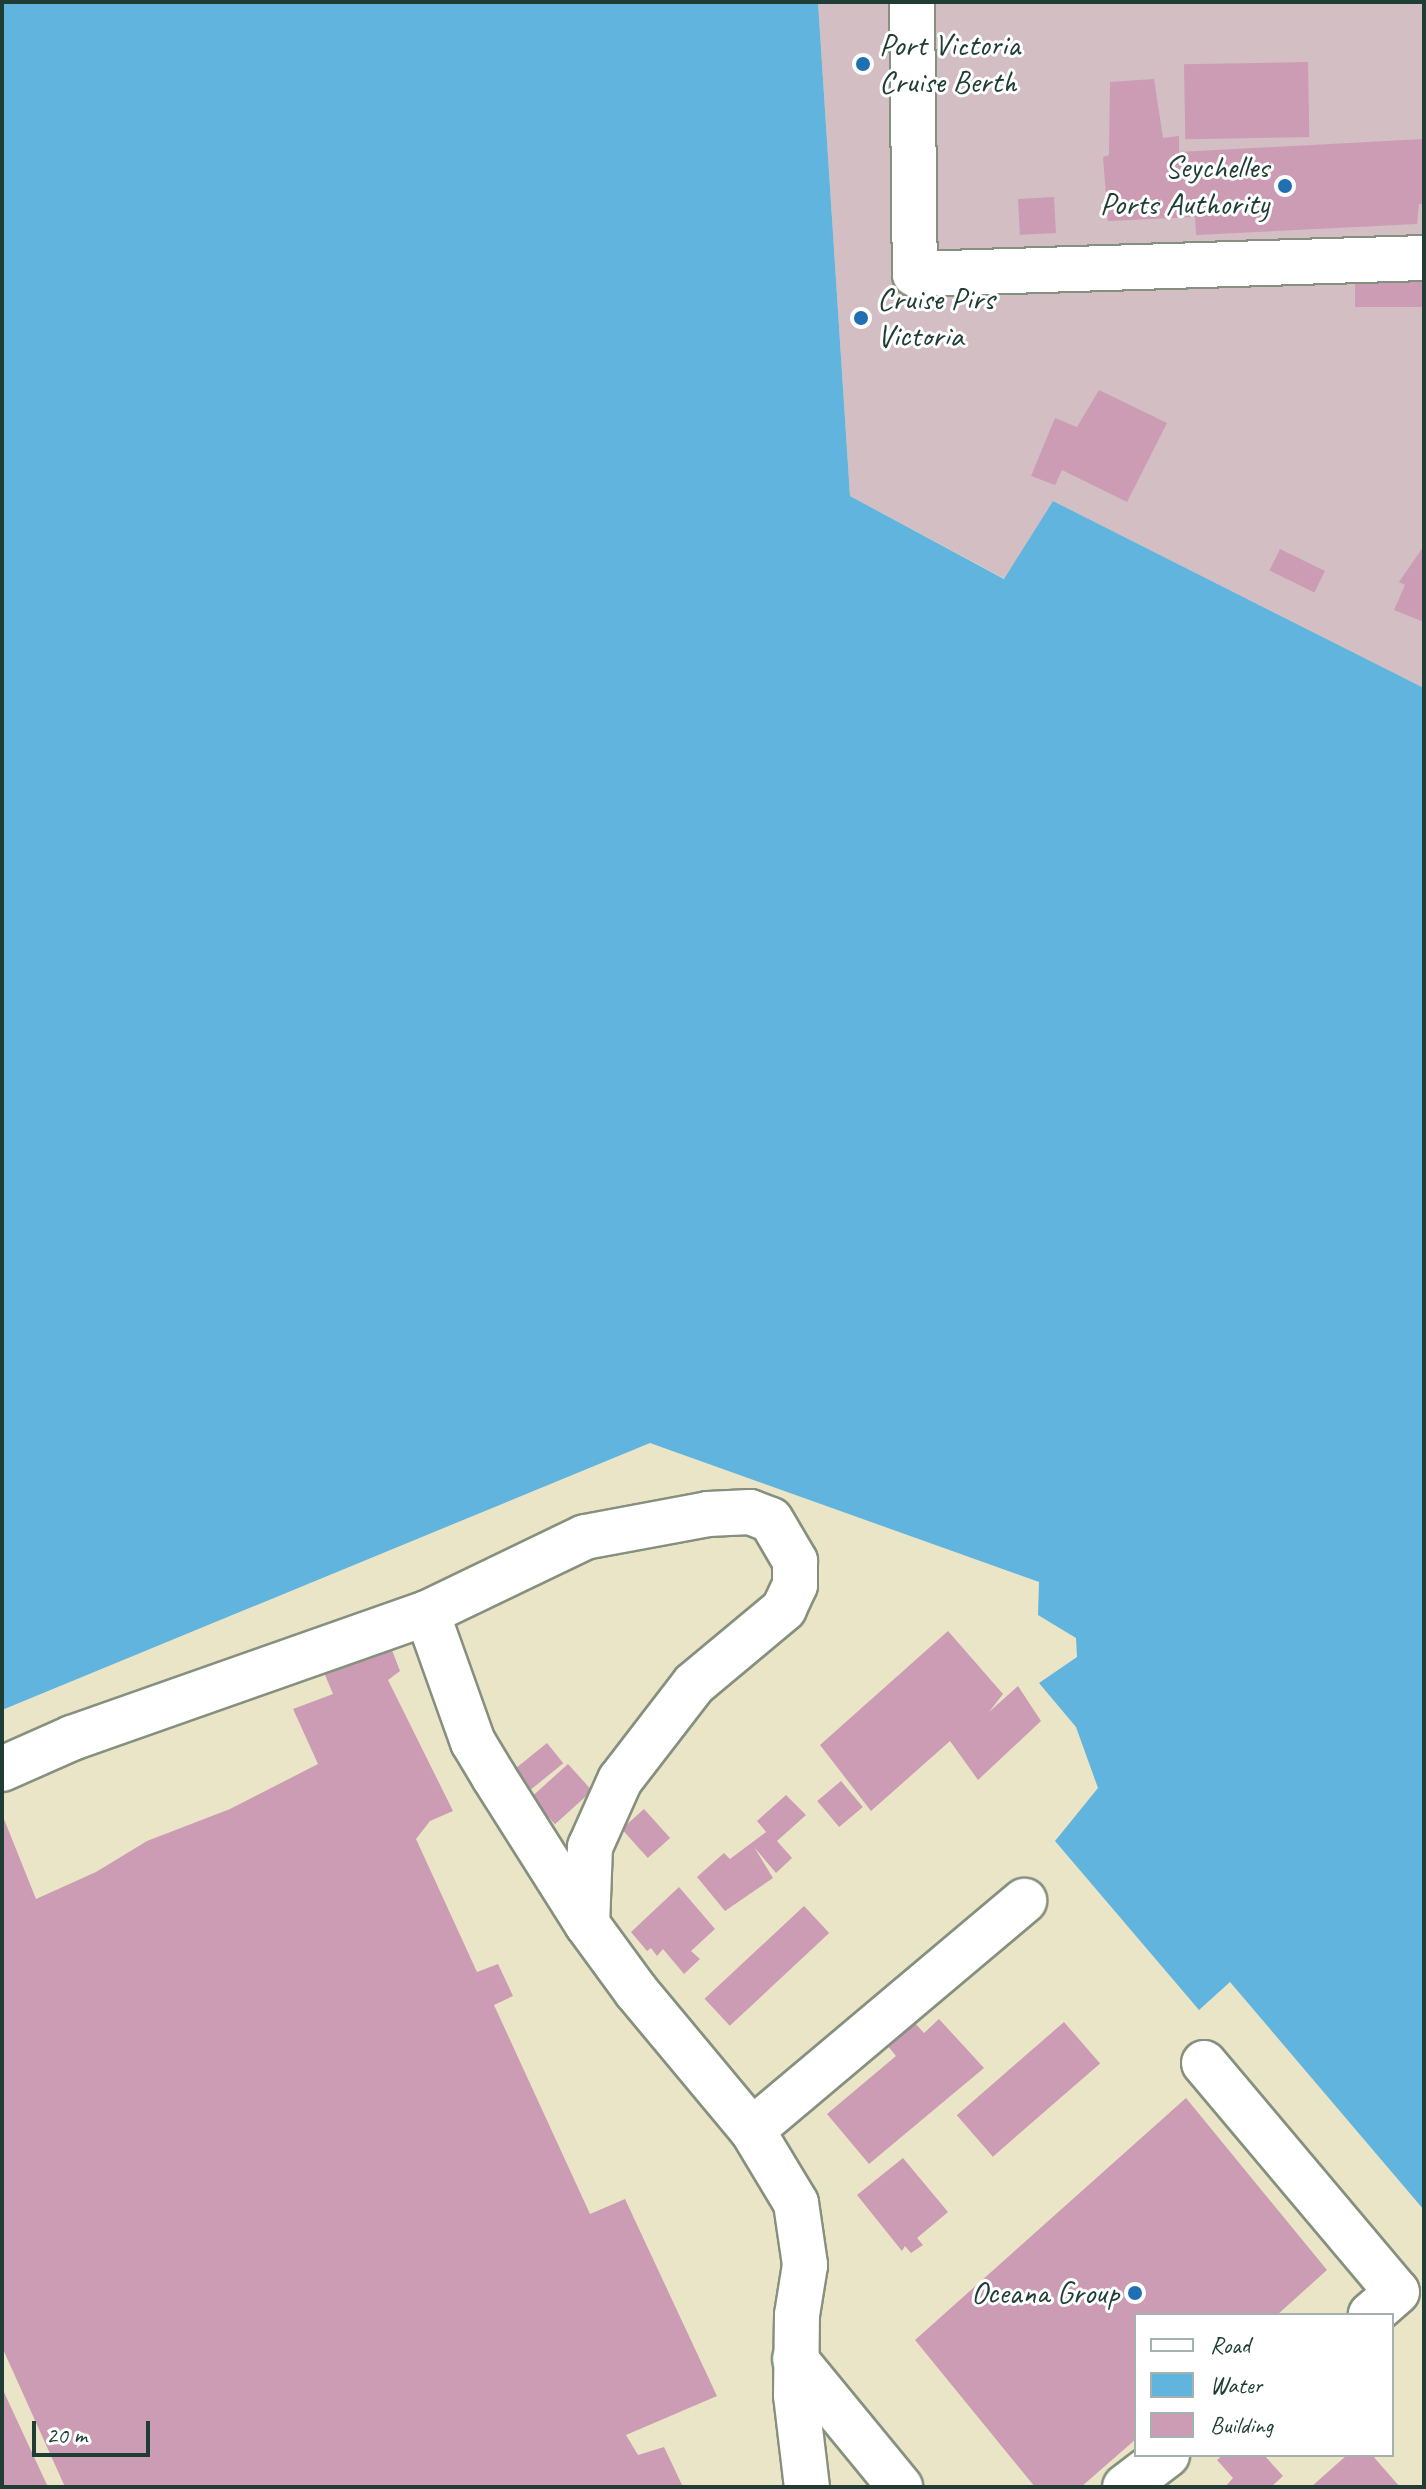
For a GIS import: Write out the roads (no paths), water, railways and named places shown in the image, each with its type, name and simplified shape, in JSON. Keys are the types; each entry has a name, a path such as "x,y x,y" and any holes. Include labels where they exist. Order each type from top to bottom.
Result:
{"lane":[{"path":"912,2 915,274 1424,258"},
{"path":"2,1769 72,1738 427,1613 585,1537 658,1520 750,1512 771,1520 786,1540 795,1561 795,1585 784,1609 694,1684 607,1804 590,1847 587,1924"},
{"path":"427,1613 473,1742 587,1924 636,1991 752,2130 796,2203 804,2235 795,2359 807,2487"},
{"path":"752,2130 1024,1901"},
{"path":"1204,2063 1397,2292 1373,2313"},
{"path":"795,2359 900,2487"},
{"path":"1125,2487 1164,2457"}],"water":[{"path":"2,2 818,2 850,496 1004,579 1053,501 1424,688 1424,2210 1230,1982 1199,2010 1055,1841 1098,1788 1076,1727 1039,1683 1077,1657 1076,1638 1038,1615 1039,1582 650,1443 2,1710"}],"place":[{"name":"Port Victoria Cruise Berth","path":"863,64"},
{"name":"Seychelles Ports Authority","path":"1285,186"},
{"name":"Cruise Pirs Victoria","path":"861,318"},
{"name":"Oceana Group","path":"1135,2293"}]}
